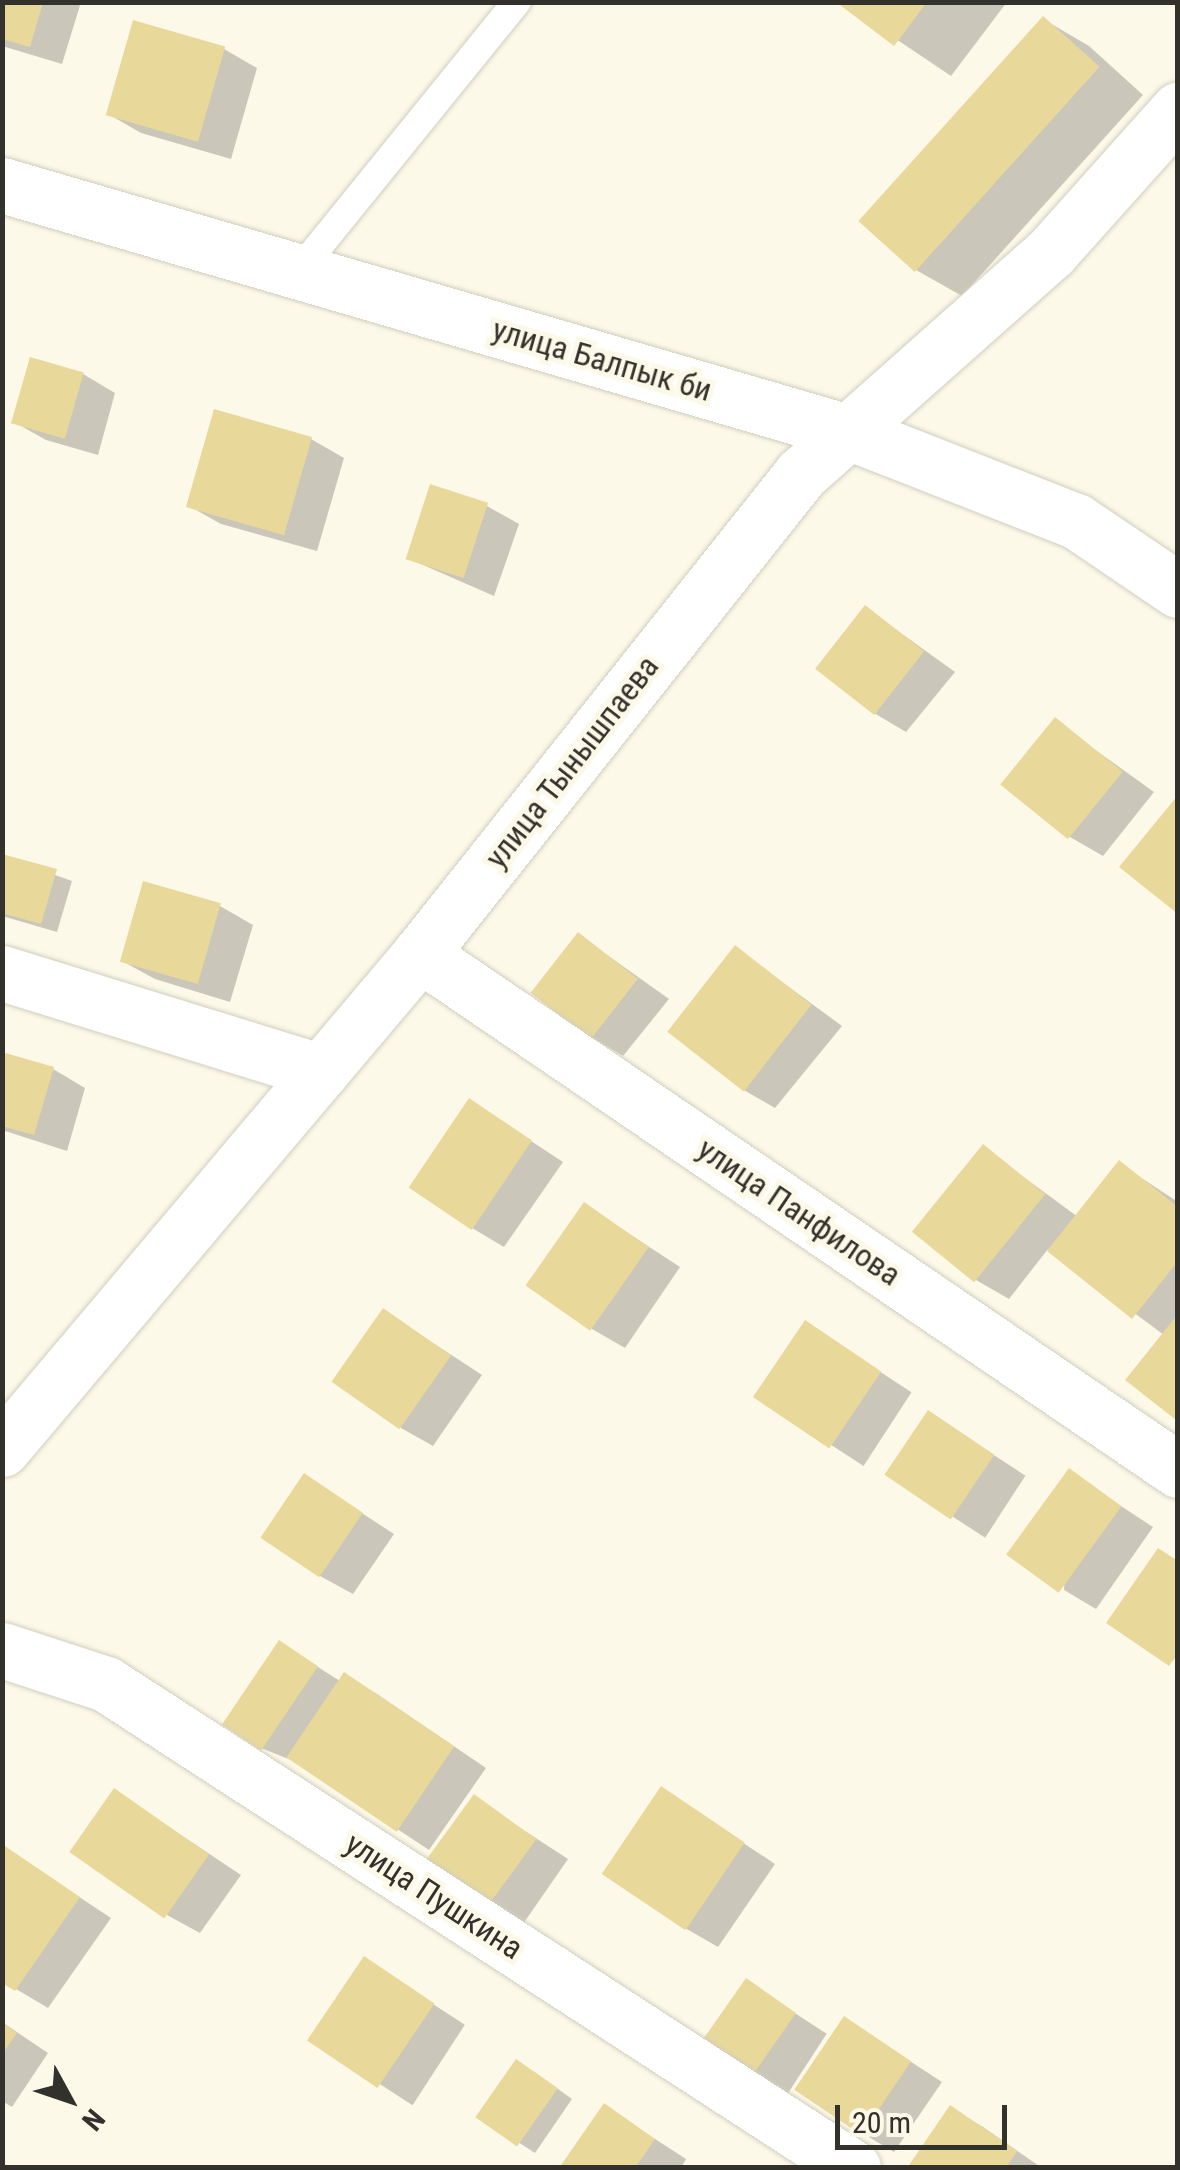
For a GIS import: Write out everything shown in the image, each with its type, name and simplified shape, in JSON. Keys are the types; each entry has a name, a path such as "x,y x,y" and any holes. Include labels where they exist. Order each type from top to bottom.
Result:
{"street":[{"name":"улица Тынышпаева","path":"2,1449 420,954 801,474 1051,252 1178,110"},
{"name":"улица Балпык би","path":"2,186 851,433 1076,520 1178,590"},
{"name":"улица Панфилова","path":"420,954 1178,1470"},
{"path":"2,973 321,1072"},
{"name":"улица Пушкина","path":"2,1650 106,1684 853,2168"}],"lane":[{"path":"298,272 517,2"}],"building":[{"path":"2,2 43,2 30,47 2,39"},
{"path":"836,2 927,2 894,46"},
{"path":"1043,16 1099,67 915,272 858,221"},
{"path":"133,20 225,46 198,142 106,115"},
{"path":"30,357 84,372 65,439 11,423"},
{"path":"214,409 312,437 284,535 186,507"},
{"path":"430,484 488,503 464,578 406,559"},
{"path":"865,605 924,651 874,715 815,669"},
{"path":"1055,717 1123,772 1068,839 1000,785"},
{"path":"1178,795 1178,914 1119,867"},
{"path":"2,854 57,869 41,924 2,913"},
{"path":"143,881 221,903 198,984 120,962"},
{"path":"578,932 638,979 590,1039 531,993"},
{"path":"735,945 811,1005 744,1091 667,1032"},
{"path":"2,1052 54,1067 34,1135 2,1126"},
{"path":"469,1098 532,1140 472,1230 409,1188"},
{"path":"983,1144 1045,1194 974,1282 912,1232"},
{"path":"1119,1160 1178,1207 1178,1261 1132,1319 1047,1251"},
{"path":"584,1202 649,1247 590,1331 525,1286"},
{"path":"383,1308 451,1356 399,1429 331,1382"},
{"path":"1178,1314 1178,1418 1176,1420 1125,1380"},
{"path":"805,1320 881,1371 829,1449 753,1397"},
{"path":"928,1410 994,1455 951,1519 884,1475"},
{"path":"1069,1468 1122,1506 1059,1593 1006,1555"},
{"path":"304,1473 363,1513 319,1577 260,1538"},
{"path":"1158,1548 1178,1561 1178,1654 1169,1666 1106,1623"},
{"path":"279,1640 318,1666 261,1751 222,1725"},
{"path":"344,1672 454,1746 397,1832 286,1757"},
{"path":"661,1786 745,1842 685,1930 602,1874"},
{"path":"114,1788 209,1855 164,1918 69,1852"},
{"path":"474,1794 536,1839 486,1908 424,1863"},
{"path":"2,1844 80,1897 15,1991 2,1983"},
{"path":"364,1956 434,2004 377,2088 307,2041"},
{"path":"746,1978 796,2013 748,2081 698,2046"},
{"path":"844,2016 911,2061 861,2135 794,2090"},
{"path":"2,2023 17,2033 2,2054"},
{"path":"516,2059 558,2088 517,2146 475,2117"},
{"path":"604,2103 655,2139 635,2168 559,2168"},
{"path":"950,2105 1017,2151 1006,2168 907,2168"}]}
